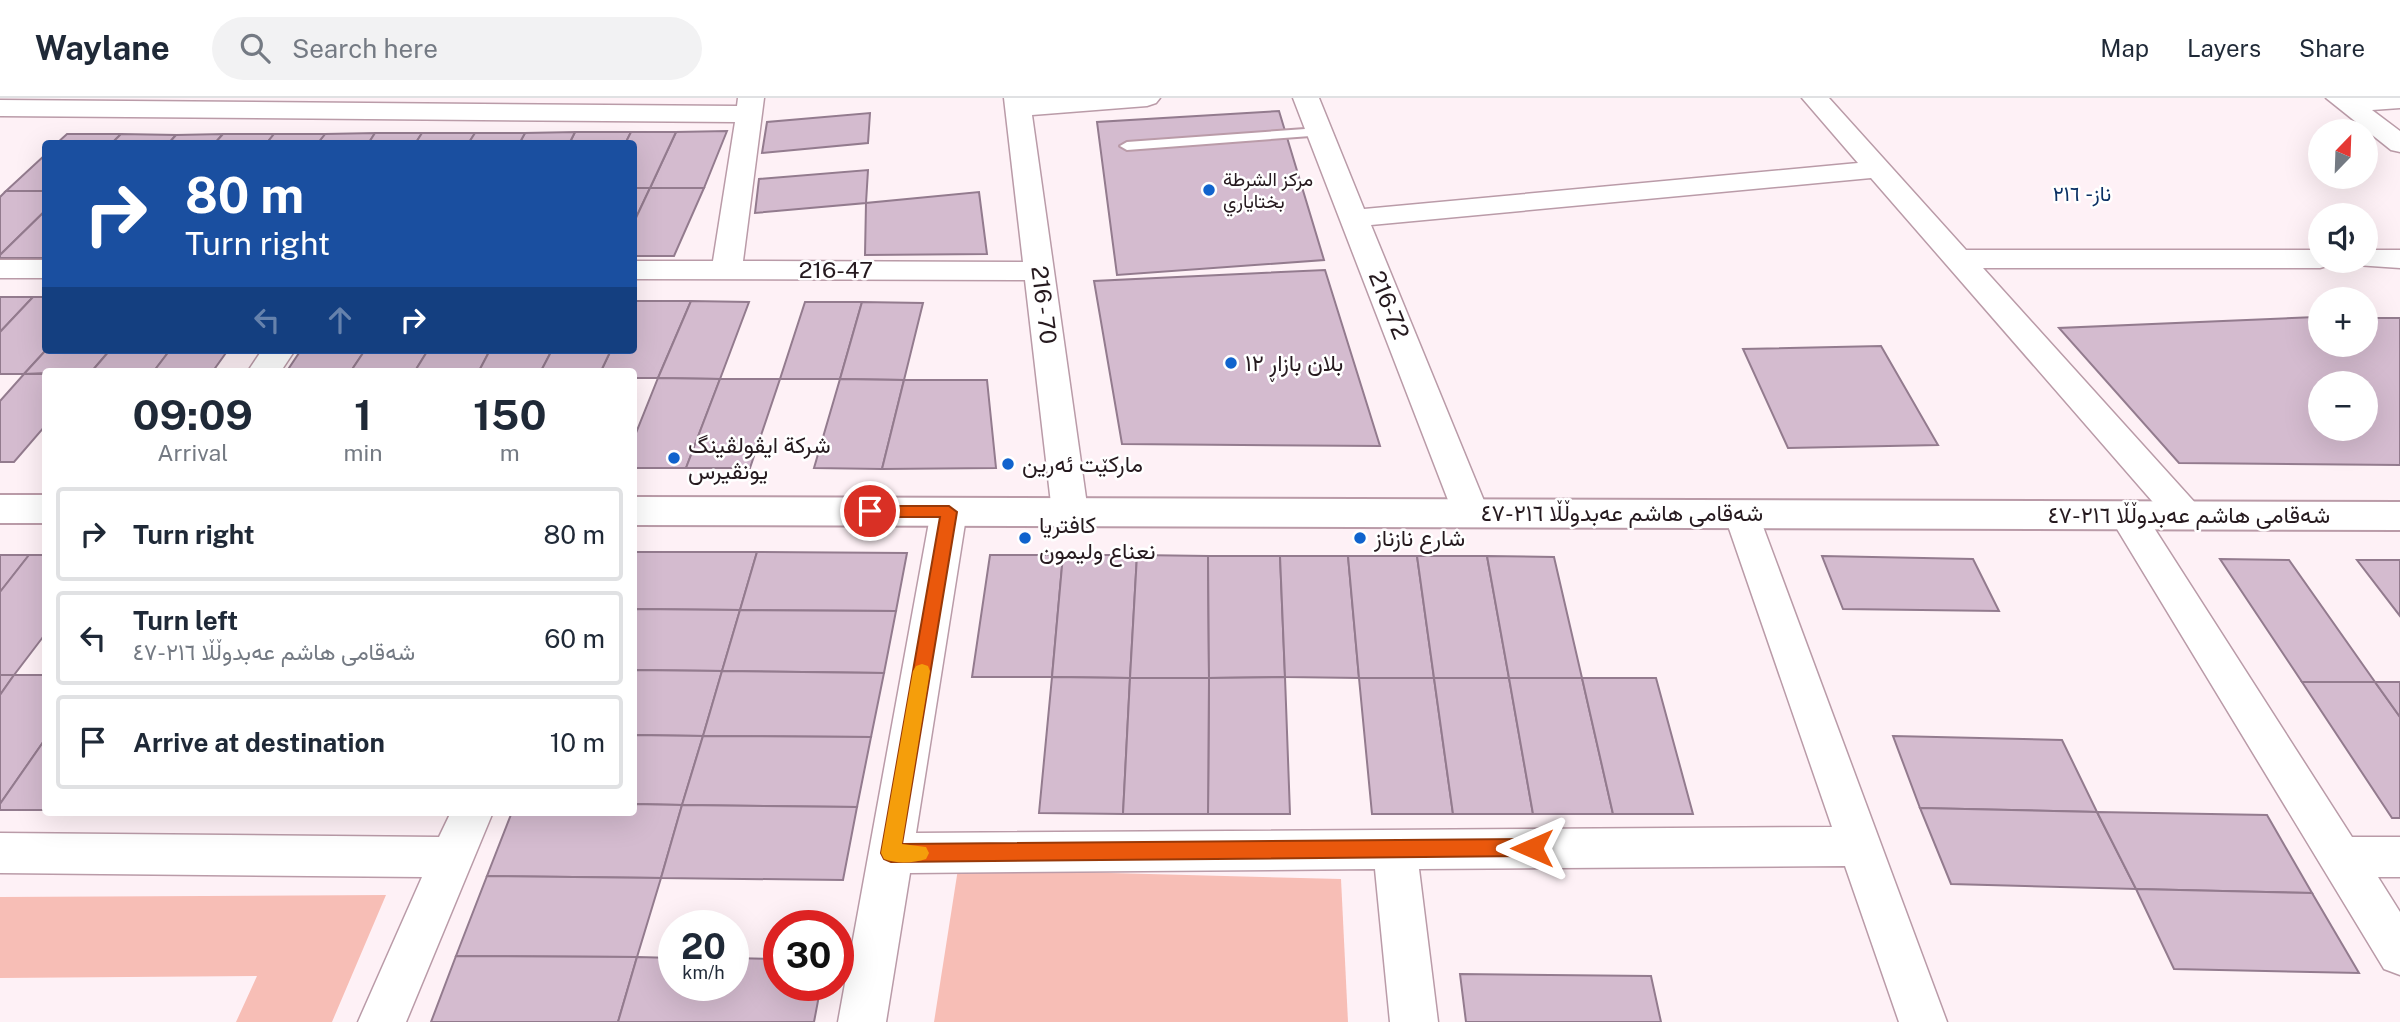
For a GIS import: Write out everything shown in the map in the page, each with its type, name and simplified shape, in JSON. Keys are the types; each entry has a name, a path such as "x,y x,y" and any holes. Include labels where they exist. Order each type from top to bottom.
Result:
{"street":[{"path":"1018,103 1147,98"},
{"name":"216-72","path":"1306,98 1471,513"},
{"path":"1815,98 2185,515"},
{"path":"2343,101 2400,100"},
{"path":"2343,101 2400,144"},
{"name":"216 - 70","path":"1018,103 1070,512"},
{"path":"0,108 235,104 750,106 727,270"},
{"path":"1354,218 1878,169"},
{"path":"1958,259 2308,259"},
{"path":"2378,259 2400,259"},
{"path":"0,269 42,269"},
{"name":"216-47","path":"637,270 1039,271"},
{"path":"0,509 42,509"},
{"name":"شەقامی هاشم عەبدوڵڵا ٢١٦-٤٧","path":"637,511 2400,516"},
{"path":"862,1022 949,512"},
{"path":"1742,514 1923,1022"},
{"path":"2127,515 2400,953"},
{"path":"382,1022 470,816"},
{"path":"891,853 1860,846"},
{"path":"1395,849 1414,1022"},
{"path":"0,853 453,857"},
{"path":"2340,856 2400,857"}],"lane":[{"path":"1127,145 1319,132"}],"shaded area":[{"path":"958,869 1341,879 1348,1022 934,1022"},
{"path":"386,895 332,1022 236,1022 257,976 0,978 0,897"}],"building":[{"path":"1279,111 1324,260 1117,275 1097,122"},
{"path":"870,113 868,143 762,153 767,122"},
{"path":"727,131 704,188 650,188 676,132"},
{"path":"575,132 631,132 627,140 571,140"},
{"path":"575,132 571,140 521,140 525,133"},
{"path":"631,132 676,132 650,188 637,188 637,140 627,140"},
{"path":"375,133 371,140 320,140 325,134"},
{"path":"375,133 422,133 418,140 371,140"},
{"path":"422,133 475,133 471,140 418,140"},
{"path":"475,133 525,133 521,140 471,140"},
{"path":"67,134 121,134 115,140 60,140"},
{"path":"121,134 176,135 172,140 115,140"},
{"path":"223,134 218,140 172,140 176,135"},
{"path":"223,134 274,134 269,140 218,140"},
{"path":"274,134 325,134 320,140 269,140"},
{"path":"42,158 42,191 6,191"},
{"path":"868,170 866,203 755,213 759,179"},
{"path":"637,188 650,188 637,216"},
{"path":"650,188 704,188 674,256 637,256 637,216"},
{"path":"6,191 42,191 42,214 0,255 0,197"},
{"path":"979,192 987,254 865,255 866,203"},
{"path":"42,214 42,258 0,258"},
{"name":"بلان بازاڕ ١٢","path":"1325,270 1380,446 1122,444 1094,281"},
{"path":"0,297 33,297 0,332"},
{"path":"33,297 42,297 42,354 24,374 0,374 0,332"},
{"path":"637,301 691,301 658,378 637,378 637,368 602,368 609,354 637,354"},
{"path":"691,301 749,302 720,379 658,378"},
{"path":"805,302 862,302 840,379 780,379"},
{"path":"862,302 923,303 904,380 840,379"},
{"path":"2308,318 2308,357 2378,357 2378,318 2400,318 2400,465 2179,463 2059,328"},
{"path":"1881,346 1938,445 1788,448 1743,349"},
{"path":"42,354 107,354 95,368 42,368 42,373 24,374"},
{"path":"107,354 167,354 156,368 95,368"},
{"path":"167,354 225,354 215,368 156,368"},
{"path":"298,354 362,354 353,368 289,368"},
{"path":"362,354 426,354 417,368 353,368"},
{"path":"426,354 488,354 481,368 417,368"},
{"path":"488,354 550,354 543,368 481,368"},
{"path":"550,354 609,354 602,368 543,368"},
{"path":"24,374 42,374 42,430 14,462 0,462 0,401"},
{"path":"658,378 720,379 686,468 637,468 637,430"},
{"path":"720,379 780,379 750,468 686,468"},
{"path":"840,379 904,380 882,469 814,468"},
{"path":"904,380 987,380 996,468 882,469"},
{"path":"637,552 757,552 740,610 637,609"},
{"path":"757,552 907,553 896,611 740,610"},
{"path":"0,555 29,555 0,592"},
{"path":"29,555 42,555 42,638 14,675 0,675 0,592"},
{"path":"990,555 1063,555 1052,677 972,677"},
{"path":"1063,555 1137,555 1130,678 1052,677"},
{"path":"1137,555 1208,556 1209,678 1130,678"},
{"path":"1208,556 1280,556 1285,677 1209,678"},
{"path":"1280,556 1348,556 1359,678 1285,677"},
{"path":"1348,556 1417,556 1434,678 1359,678"},
{"path":"1417,556 1487,556 1509,678 1434,678"},
{"path":"1487,556 1554,557 1582,678 1509,678"},
{"path":"1822,556 1973,559 1999,611 1843,609"},
{"path":"2220,559 2289,560 2375,682 2302,682"},
{"path":"2357,560 2400,560 2400,616"},
{"path":"637,609 740,610 722,671 637,670"},
{"path":"740,610 896,611 884,673 722,671"},
{"path":"637,670 722,671 703,736 637,735"},
{"path":"722,671 884,673 871,737 703,736"},
{"path":"0,675 14,675 0,695"},
{"path":"14,675 42,675 42,744 0,804 0,695"},
{"path":"1052,677 1130,678 1123,814 1039,813"},
{"path":"1285,677 1290,814 1208,814 1209,678"},
{"path":"1130,678 1209,678 1208,814 1123,814"},
{"path":"1359,678 1434,678 1453,814 1372,814"},
{"path":"1434,678 1509,678 1533,814 1453,814"},
{"path":"1509,678 1582,678 1613,814 1533,814"},
{"path":"1582,678 1656,678 1693,814 1613,814"},
{"path":"2302,682 2375,682 2400,717 2400,818 2392,818"},
{"path":"2375,682 2400,682 2400,717"},
{"path":"637,735 703,736 682,805 637,804"},
{"path":"703,736 871,737 857,807 682,805"},
{"path":"1893,736 2062,740 2097,812 1920,808"},
{"path":"42,744 42,810 0,810 0,804"},
{"path":"637,804 682,805 661,878 487,876 510,816 637,816"},
{"path":"682,805 857,807 843,880 661,878"},
{"path":"1920,808 2097,812 2136,889 1951,884"},
{"path":"2097,812 2267,815 2312,893 2136,889"},
{"path":"487,876 661,878 637,957 456,956"},
{"path":"2136,889 2312,893 2359,973 2174,969"},
{"path":"456,956 637,957 618,1022 431,1022"},
{"path":"637,957 658,958 658,1001 749,1001 749,958 763,959 763,1001 818,1001 814,1022 618,1022"},
{"path":"1460,974 1651,976 1661,1022 1466,1022"}],"slow traffic":[{"path":"919,853 891,853 922,671"}],"place":[{"name":"مركز الشرطة بختاياري","path":"1209,190"},
{"name":"بلان بازاڕ ١٢","path":"1231,363"},
{"name":"شركة ايڤولڤينگ يونڤيرس","path":"674,458"},
{"name":"مارکێت ئەرین","path":"1008,464"},
{"name":"كافتريا نعناع وليمون","path":"1025,538"},
{"name":"شارع نازناز","path":"1360,538"}],"district":[{"name":"ناز - ٢١٦","path":"2082,194"}],"route":[{"path":"870,511 949,512 891,853 1532,848"}]}
